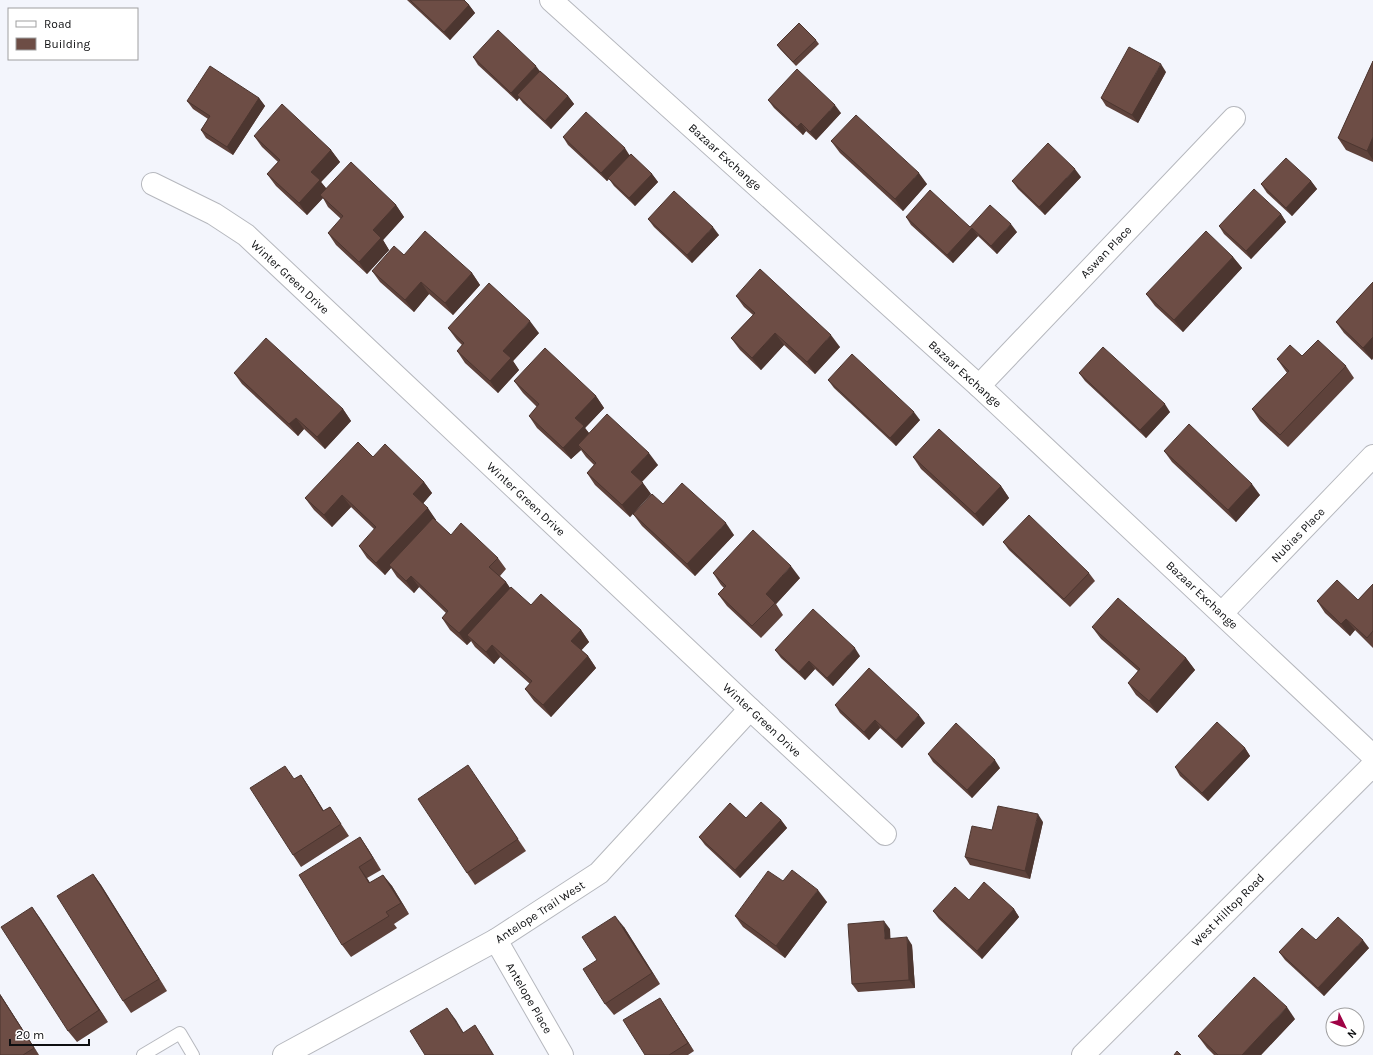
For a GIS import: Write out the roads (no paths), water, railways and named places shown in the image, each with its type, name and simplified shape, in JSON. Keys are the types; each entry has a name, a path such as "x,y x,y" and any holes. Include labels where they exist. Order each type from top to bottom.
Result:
{"street":[{"name":"Bazaar Exchange","path":"559,3 979,386 1373,756"},
{"name":"Aswan Place","path":"979,386 1234,118"},
{"name":"Winter Green Drive","path":"153,184 214,214 246,235 885,834"},
{"name":"Nubias Place","path":"1222,614 1373,456"},
{"name":"Antelope Trail West","path":"287,1054 496,940 599,873 750,709"},
{"name":"West Hilltop Road","path":"1083,1055 1373,765"},
{"name":"Antelope Place","path":"496,940 562,1055"}],"lane":[{"path":"143,1055 180,1033 193,1055"}]}
